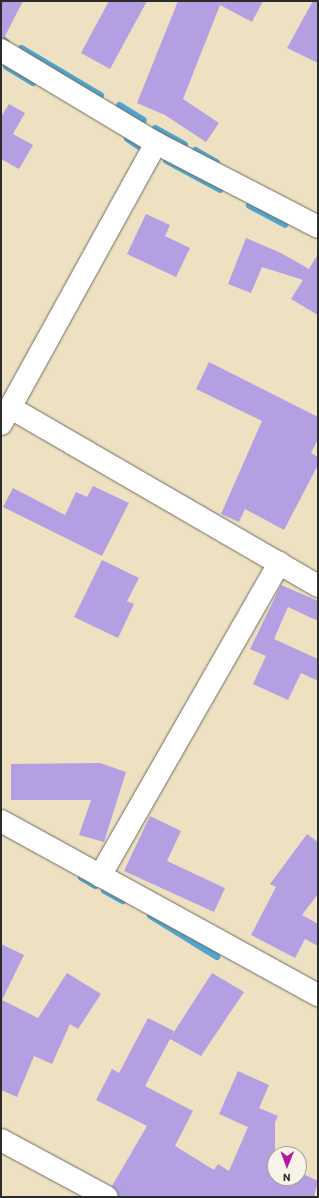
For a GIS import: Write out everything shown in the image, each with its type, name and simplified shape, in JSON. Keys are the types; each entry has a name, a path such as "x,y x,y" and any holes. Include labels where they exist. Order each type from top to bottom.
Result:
{"street":[{"path":"1,50 156,143 318,227"},
{"path":"156,143 6,416 279,563 318,586"},
{"path":"100,876 279,563"},
{"path":"1,821 318,995"},
{"path":"1,1140 107,1197"}],"building":[{"path":"1,1 23,1 4,38 1,38"},
{"path":"109,1 147,1 110,69 81,53"},
{"path":"178,1 263,1 252,22 220,5 183,99 219,123 206,142 165,115 137,103"},
{"path":"313,1 318,1 318,63 287,48"},
{"path":"9,104 25,113 13,134 33,145 19,169 1,159 1,117"},
{"path":"146,214 170,225 165,236 190,248 176,277 127,254"},
{"path":"246,238 281,253 309,269 318,254 318,315 291,299 303,280 262,267 251,293 228,284"},
{"path":"209,362 318,417 318,439 311,453 318,457 318,465 284,530 245,509 239,522 221,514 262,421 196,389"},
{"path":"93,486 129,503 102,556 3,507 13,488 65,515 76,492 87,497"},
{"path":"102,560 139,578 127,601 134,604 118,638 74,617"},
{"path":"281,585 318,601 318,621 288,607 274,639 318,659 318,681 301,673 288,700 253,684 266,656 250,649"},
{"path":"100,763 126,772 104,842 79,835 91,800 11,800 11,764"},
{"path":"150,816 181,831 167,861 225,888 214,912 124,871"},
{"path":"307,834 318,842 318,894 302,915 318,924 318,946 305,939 295,958 251,935 276,887 270,884"},
{"path":"1,944 24,955 2,1000 38,1018 67,973 101,994 78,1029 70,1024 52,1064 34,1056 17,1097 1,1090"},
{"path":"212,973 244,992 201,1056 170,1039 145,1086 193,1111 175,1146 214,1170 218,1164 229,1171 248,1127 219,1114 238,1071 269,1085 259,1108 278,1116 275,1122 275,1146 267,1146 267,1186 307,1186 307,1176 318,1181 314,1197 119,1197 112,1186 147,1126 96,1100 112,1069 119,1073 148,1018 174,1031 170,1038"}],"waterway":[{"path":"1,38 6,42"},
{"path":"21,48 100,95"},
{"path":"6,66 33,82"},
{"path":"119,105 143,120"},
{"path":"155,128 184,144"},
{"path":"127,138 139,146"},
{"path":"195,150 216,162"},
{"path":"166,160 220,189"},
{"path":"249,205 284,224"},
{"path":"81,877 95,885"},
{"path":"104,890 122,900"},
{"path":"150,915 216,956"}]}
